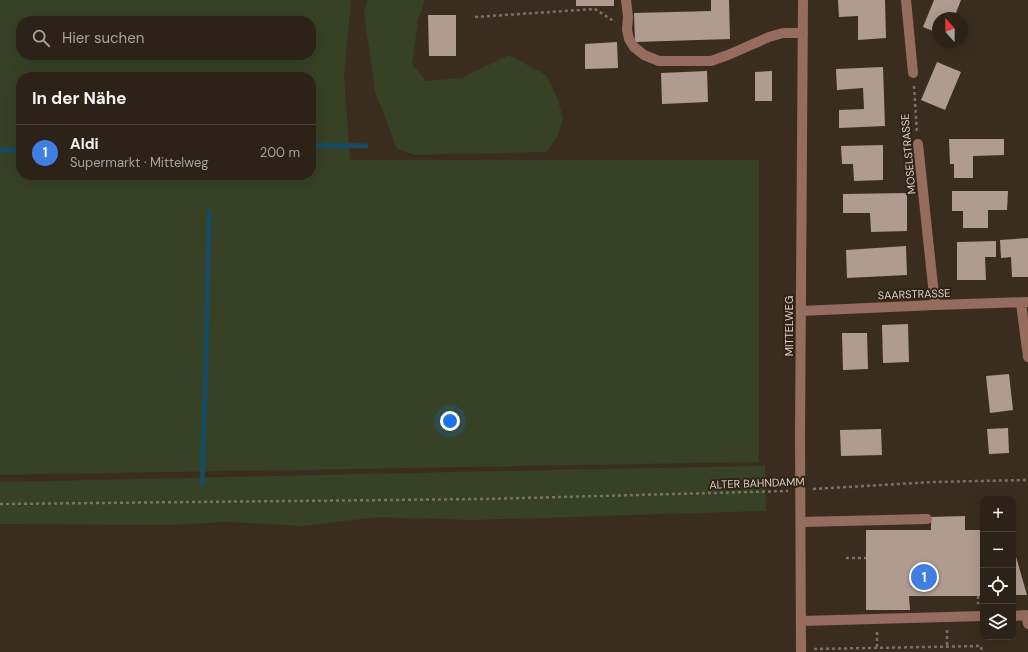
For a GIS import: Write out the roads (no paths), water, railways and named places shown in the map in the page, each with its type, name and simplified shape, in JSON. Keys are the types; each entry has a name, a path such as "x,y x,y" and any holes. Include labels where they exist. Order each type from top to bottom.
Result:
{"street":[{"path":"626,0 628,17 627,30 629,39 634,47 644,55 660,61 711,61 769,37 783,33 803,33"},
{"name":"MITTELWEG","path":"801,651 803,0"},
{"path":"906,0 913,73"},
{"name":"MOSELSTRASSE","path":"918,144 935,305"},
{"path":"1024,303 1028,357"},
{"name":"SAARSTRASSE","path":"801,311 1024,303"},
{"path":"801,522 926,519"},
{"path":"1016,616 1026,615 1028,624"},
{"path":"801,621 980,616"}],"waterway":[{"path":"316,145 366,146"},
{"path":"0,150 16,150"},
{"path":"202,484 209,212"}],"place":[{"name":"Aldi","path":"924,577"}]}
